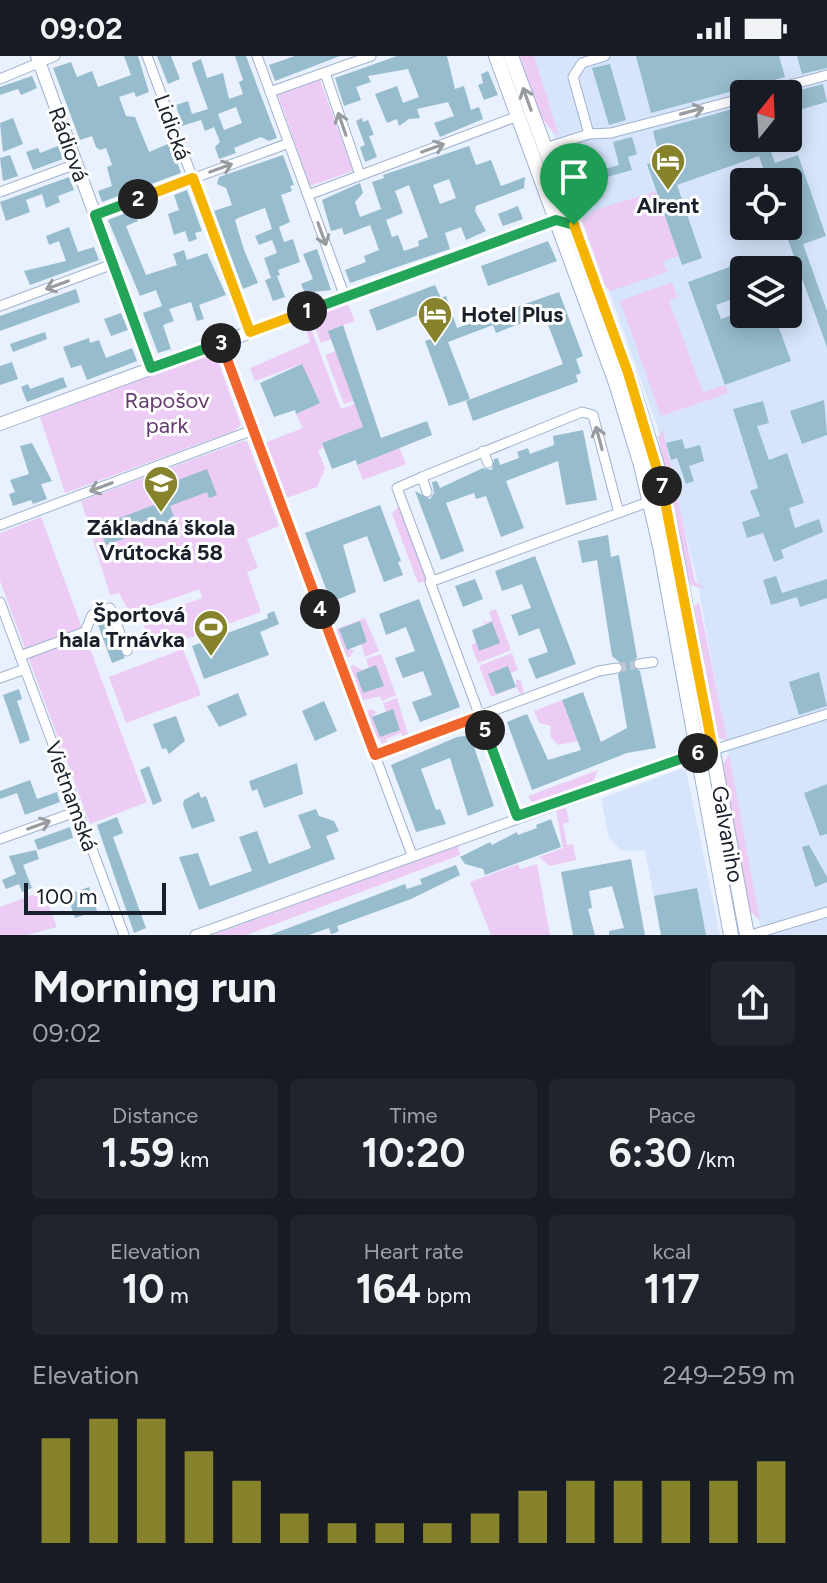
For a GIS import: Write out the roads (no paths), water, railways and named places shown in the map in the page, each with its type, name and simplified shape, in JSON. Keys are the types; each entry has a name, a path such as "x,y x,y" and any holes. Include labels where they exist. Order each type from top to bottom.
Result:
{"main road":[{"name":"Galvaniho","path":"496,56 625,411 651,501 705,752 749,935"},
{"name":"Galvaniho","path":"511,56 574,225 656,462 705,752 731,935"},
{"path":"556,220 574,225"}],"street":[{"path":"0,79 38,59 55,56"},
{"name":"Lidická","path":"147,56 250,332"},
{"path":"257,56 345,297"},
{"path":"270,92 371,56"},
{"path":"589,134 574,72 582,63 605,56"},
{"name":"Rádiová","path":"38,59 151,368"},
{"path":"325,73 360,175"},
{"path":"802,82 827,75"},
{"path":"545,148 589,134 595,136 730,102"},
{"path":"308,195 518,116"},
{"path":"95,215 289,143"},
{"path":"0,192 76,164"},
{"path":"0,424 556,220"},
{"path":"0,306 113,264"},
{"path":"221,343 412,855"},
{"path":"517,816 397,488 582,412 593,415 619,513"},
{"path":"0,525 253,430"},
{"path":"483,451 488,463"},
{"path":"422,477 427,492"},
{"path":"431,582 651,501"},
{"name":"Vietnamská","path":"0,602 124,935"},
{"path":"20,656 85,632 92,615 110,608 127,651"},
{"path":"639,664 653,662"},
{"path":"375,755 599,671 617,668"},
{"path":"0,678 25,669"},
{"path":"195,935 517,816 827,714"},
{"path":"0,839 78,811"},
{"path":"749,935 827,912"}],"tunnel":[{"path":"617,668 639,664"}],"place":[{"name":"Alrent","path":"668,192"},
{"name":"Hotel Plus","path":"435,345"},
{"name":"Základná škola Vrútocká 58","path":"161,514"},
{"name":"Športová hala Trnávka","path":"211,658"}],"park label":[{"name":"Rapošov park","path":"167,412"}]}
